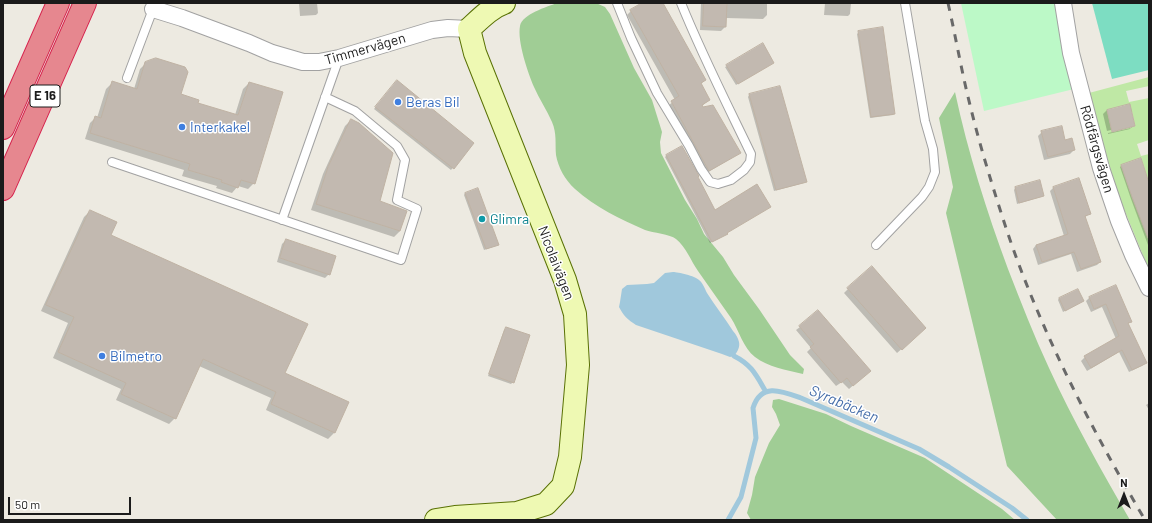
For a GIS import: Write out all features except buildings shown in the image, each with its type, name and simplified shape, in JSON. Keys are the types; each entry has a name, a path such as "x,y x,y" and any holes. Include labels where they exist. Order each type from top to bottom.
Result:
{"highway":[{"name":"E 16","path":"3,128 58,3"},
{"name":"E 16","path":"3,189 85,3"}],"street":[{"path":"469,29 485,13 504,3"},
{"name":"Rödfärgsvägen","path":"1063,3 1071,53 1101,168 1112,204 1133,255 1149,288"},
{"name":"Timmervägen","path":"153,9 182,18 288,58 303,62 319,62 339,58 432,30 448,28 469,29"},
{"name":"Nicolaivägen","path":"436,520 455,517 517,513 546,504 563,486 570,457 578,365 574,314 564,280 475,53 469,29"}],"lane":[{"path":"617,3 631,38 657,93 690,146 701,170 710,182 718,184 731,180 744,170 750,162 751,154 722,96 681,3"},
{"path":"876,245 922,197 929,187 935,172 933,149 925,120 904,3"},
{"path":"126,78 153,9"},
{"path":"282,220 339,58"},
{"path":"112,162 401,260 417,209 397,200 405,160 397,146 355,112 326,97"}],"green space":[{"path":"557,3 596,3 605,7 610,14 634,68 652,100 662,132 660,142 661,153 685,200 697,219 704,234 723,257 790,355 804,369 803,374 771,366 755,357 747,349 731,318 698,271 680,242 673,237 645,230 608,212 583,195 571,185 565,177 557,160 554,126 529,74 519,32 520,26 525,18"},
{"path":"961,3 1058,3 1074,89 984,111"},
{"path":"1092,3 1149,3 1149,70 1112,79"},
{"path":"1149,77 1149,86 1126,91 1129,102 1149,98 1149,140 1137,144 1141,156 1149,154 1149,183 1141,158 1121,165 1130,191 1149,204 1137,209 1149,241 1149,270 1119,197 1089,93","holes":["1125,105 1127,113 1132,112 1135,126 1112,132 1107,110"]},
{"path":"955,92 985,204 1008,269 1043,356 1098,464 1130,520 1057,520 1007,466 946,213 953,187 939,118"},
{"path":"779,399 826,414 925,458 1002,509 1015,520 751,520 747,513 755,477 769,443 780,425 772,407 773,400"}],"water":[{"path":"673,272 694,277 702,283 710,298 735,333 739,342 738,351 734,356 730,357 636,325 622,312 619,307 622,289 627,285 654,283 665,273"}],"waterway":[{"path":"734,356 749,367 766,392"},
{"name":"Syrabäcken","path":"728,520 741,497 756,438 753,408 761,394 773,391 780,391 801,398 919,449 1012,508 1027,520"}],"railway":[{"path":"948,3 979,140 1020,269 1068,379 1105,450 1145,520"}],"place":[{"name":"Beras Bil","path":"398,102"},
{"name":"Interkakel","path":"182,127"},
{"name":"Glimra","path":"482,219"},
{"name":"Bilmetro","path":"102,356"}]}
